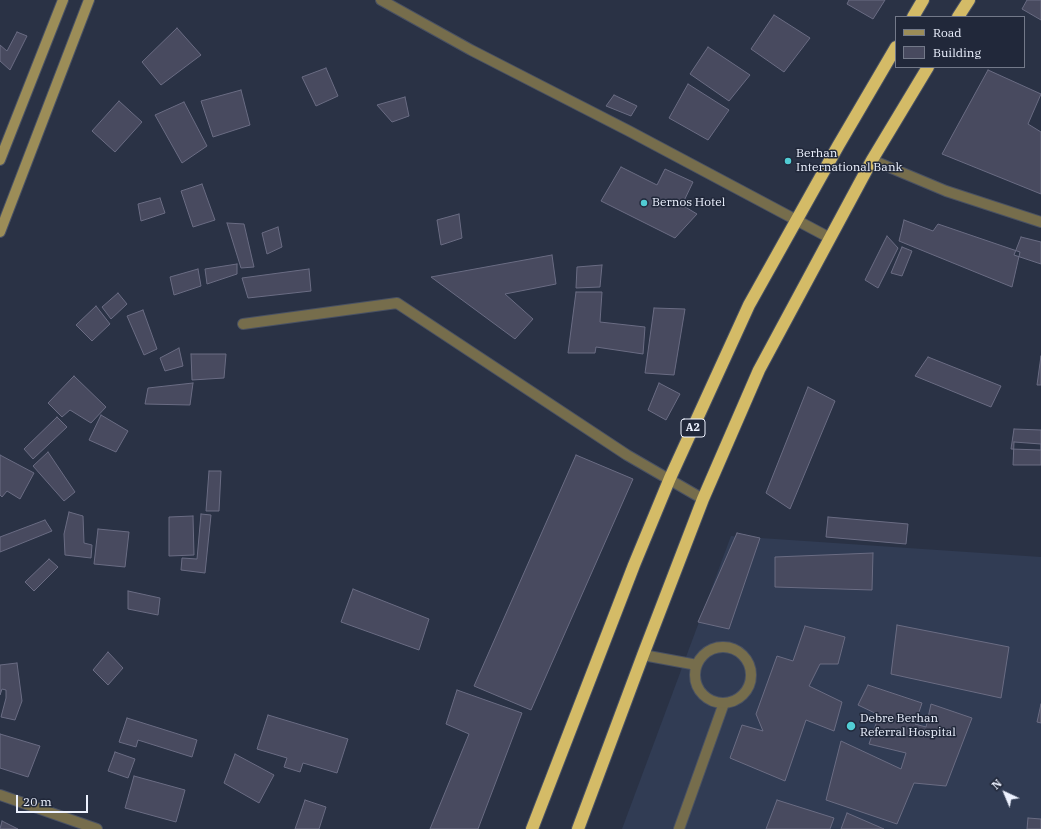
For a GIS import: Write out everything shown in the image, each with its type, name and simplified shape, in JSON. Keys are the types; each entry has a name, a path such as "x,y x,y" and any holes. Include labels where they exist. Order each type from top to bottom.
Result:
{"highway":[{"path":"914,16 923,0"},
{"path":"959,16 968,0"},
{"name":"A2","path":"532,829 634,565 670,478 749,305 838,146 895,49"},
{"path":"578,829 703,499 759,370 872,160 927,68"}],"street":[{"path":"0,160 63,0"},
{"path":"0,232 89,0"},
{"path":"381,0 471,50 797,219 830,238"},
{"path":"872,160 946,191 1041,222"},
{"path":"244,324 397,303 627,455 670,478 703,499"},
{"path":"724,646 745,655 750,664 752,675 750,686 744,695 734,701 724,703 713,701 704,695 698,686 695,676 697,665 703,655 713,649 724,646"},
{"path":"643,655 697,665"},
{"path":"680,829 724,703"},
{"path":"0,795 97,829"}],"shaded area":[{"name":"Debre Berhan Referral Hospital","path":"731,536 1041,557 1041,829 622,829"}],"building":[{"path":"849,0 885,0 873,19 847,4"},
{"path":"1027,0 1041,0 1041,20 1022,9"},
{"path":"774,15 810,38 784,72 751,49"},
{"path":"177,28 201,55 161,85 142,62"},
{"path":"17,32 27,36 10,70 0,61 0,45 7,51"},
{"path":"708,47 750,75 729,101 690,74"},
{"path":"326,68 338,96 316,106 302,77"},
{"path":"988,70 1041,94 1028,124 1041,132 1041,194 942,154"},
{"path":"688,84 729,110 708,140 669,118"},
{"path":"241,90 250,125 213,137 201,101"},
{"path":"614,95 637,106 631,116 606,106"},
{"path":"405,97 409,116 392,122 377,105"},
{"path":"119,101 142,122 115,152 92,131"},
{"path":"184,102 207,146 182,163 155,115"},
{"name":"Bernos Hotel","path":"621,167 657,185 665,169 693,182 682,205 697,214 675,238 601,201"},
{"path":"202,184 215,220 193,227 181,191"},
{"path":"160,198 165,213 141,221 138,204"},
{"path":"459,214 462,238 441,245 437,220"},
{"path":"904,220 933,231 938,224 1020,252 1012,287 899,241"},
{"path":"227,223 244,224 254,267 241,268"},
{"path":"278,227 282,247 267,254 262,233"},
{"path":"887,236 898,248 878,288 865,280"},
{"path":"1021,237 1041,242 1041,264 1014,255"},
{"path":"902,247 912,251 902,276 891,273"},
{"path":"552,255 556,284 505,294 533,319 515,339 431,277"},
{"path":"237,264 237,274 207,284 205,269"},
{"path":"602,265 600,287 576,288 577,267"},
{"path":"198,269 201,286 174,295 170,277"},
{"path":"309,269 311,291 248,298 242,278"},
{"path":"576,292 602,292 600,322 645,327 643,354 596,347 595,353 568,353"},
{"path":"118,293 127,304 111,319 102,307"},
{"path":"96,306 110,324 92,341 76,325"},
{"path":"654,308 685,309 674,375 645,373"},
{"path":"143,310 157,349 144,355 127,316"},
{"path":"179,348 183,366 165,371 160,358"},
{"path":"191,354 226,354 224,378 192,380"},
{"path":"1041,356 1041,385 1037,385"},
{"path":"928,357 1001,386 991,407 915,376"},
{"path":"74,376 106,407 91,423 70,410 62,417 48,403"},
{"path":"193,383 190,405 145,404 148,388"},
{"path":"659,383 680,394 666,420 648,410"},
{"path":"808,387 835,401 790,509 766,493"},
{"path":"101,415 128,431 116,452 89,440"},
{"path":"57,417 67,427 33,459 24,449"},
{"path":"1014,429 1041,430 1041,450 1011,449"},
{"path":"1014,442 1041,444 1041,465 1013,465"},
{"path":"48,452 75,492 64,501 33,466"},
{"path":"0,455 34,473 20,499 7,491 2,497 0,495"},
{"path":"576,455 633,479 531,710 474,686"},
{"path":"209,471 221,471 219,511 206,511"},
{"path":"69,512 83,516 84,543 92,545 91,558 65,555 64,534"},
{"path":"201,514 211,515 205,573 181,570 182,558 197,559"},
{"path":"193,516 194,555 169,556 169,517"},
{"path":"828,517 908,524 906,544 826,537"},
{"path":"45,520 52,531 0,552 0,537"},
{"path":"98,529 129,532 125,567 94,564"},
{"path":"737,533 760,538 729,629 698,622"},
{"path":"873,553 872,590 775,587 775,557"},
{"path":"49,559 58,567 34,591 25,582"},
{"path":"353,589 429,619 419,650 341,622"},
{"path":"128,591 160,598 158,615 128,609"},
{"path":"897,625 1009,647 1001,698 891,674"},
{"path":"805,626 845,637 838,664 820,664 809,686 842,702 834,731 806,720 785,781 730,758 742,725 763,731 756,714 777,656 793,661"},
{"path":"108,652 123,668 108,685 93,670"},
{"path":"17,663 22,701 15,720 1,717 6,698 6,690 2,689 0,695 0,665"},
{"path":"868,685 922,703 915,724 926,727 931,704 972,718 946,786 914,783 897,824 826,800 841,741 901,769 906,753 869,744 879,715 858,705"},
{"path":"457,690 522,713 478,829 430,829 469,734 446,724"},
{"path":"1041,704 1041,723 1037,722"},
{"path":"268,715 348,739 337,773 303,763 300,772 284,767 287,758 257,749"},
{"path":"127,718 197,740 192,757 138,740 136,747 119,742"},
{"path":"0,734 40,746 28,777 0,768"},
{"path":"115,752 135,759 128,778 108,771"},
{"path":"235,754 274,775 259,803 224,783"},
{"path":"134,776 185,790 176,822 125,808"},
{"path":"305,800 326,807 319,829 295,829"},
{"path":"777,800 834,818 830,829 766,829"},
{"path":"847,813 884,829 841,829"},
{"path":"1028,818 1041,819 1041,829 1027,829"},
{"path":"2,821 18,829 0,829"}],"place":[{"name":"Berhan International Bank","path":"788,161"},
{"name":"Bernos Hotel","path":"644,203"},
{"name":"Debre Berhan Referral Hospital","path":"851,726"}]}
